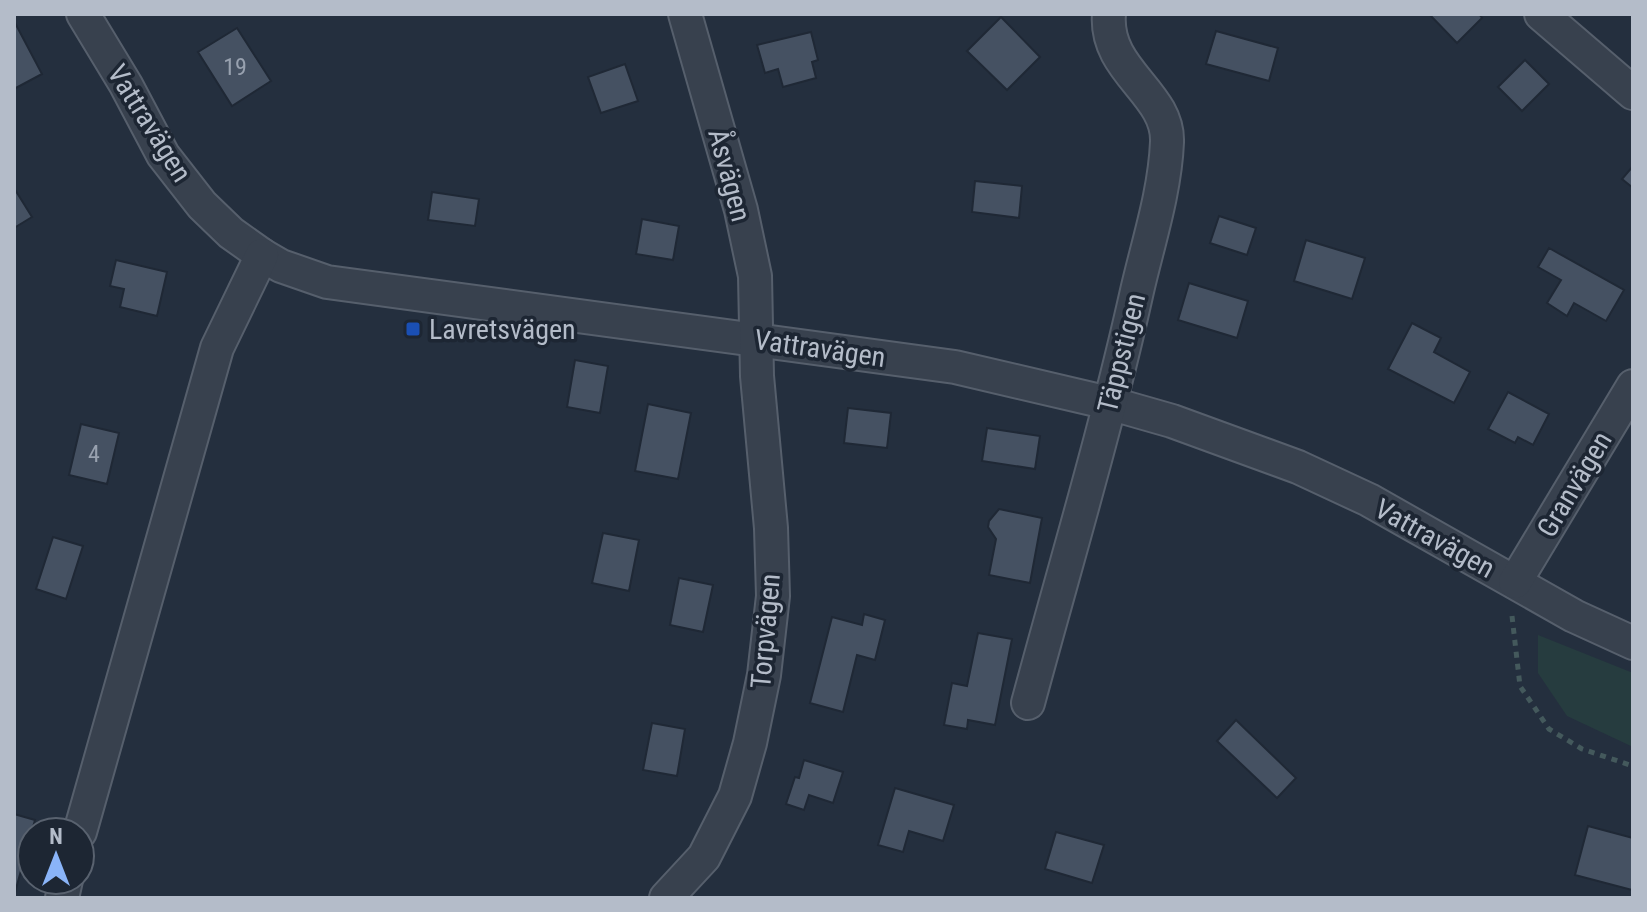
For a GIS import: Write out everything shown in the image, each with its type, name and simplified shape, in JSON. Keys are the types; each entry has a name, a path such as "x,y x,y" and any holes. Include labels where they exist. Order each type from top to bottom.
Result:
{"street":[{"name":"Vattravägen","path":"83,14 163,155 202,205 231,233 281,266 327,282 955,367 1109,403 1172,421 1298,467 1369,500 1574,616 1633,643"},
{"name":"Åsvägen","path":"685,14 741,210 755,276 755,339"},
{"name":"Täppstigen","path":"1028,703 1124,351 1165,169 1167,128 1149,95 1130,76 1118,57 1108,26 1109,14"},
{"path":"1541,14 1633,93"},
{"path":"85,816 217,348 262,255"},
{"name":"Torpvägen","path":"666,898 704,857 735,796 764,675 773,596 771,528 755,339"},
{"name":"Granvägen","path":"1515,582 1633,386"}],"path":[{"path":"1515,582 1511,604 1520,686 1549,729 1582,749 1633,766"}],"green space":[{"path":"1538,635 1633,673 1633,747 1567,716 1538,673"}],"building":[{"path":"1429,14 1479,14 1482,18 1457,43"},
{"path":"1001,17 1040,57 1007,90 967,51"},
{"path":"14,21 42,74 14,89"},
{"path":"237,28 271,81 232,106 198,52"},
{"path":"1216,31 1278,48 1269,81 1206,64"},
{"path":"811,32 818,60 812,62 816,78 783,87 778,69 765,73 757,45"},
{"path":"1525,60 1549,84 1522,111 1498,87"},
{"path":"625,64 638,101 601,113 588,77"},
{"path":"1633,166 1633,188 1622,179"},
{"path":"975,181 1022,186 1019,218 972,212"},
{"path":"14,188 32,217 14,228"},
{"path":"432,192 479,199 475,226 428,220"},
{"path":"1219,216 1256,228 1247,255 1210,243"},
{"path":"642,219 679,226 673,260 636,254"},
{"path":"1306,240 1365,258 1352,299 1294,281"},
{"path":"1549,248 1624,290 1606,321 1574,303 1567,316 1547,303 1561,280 1538,267"},
{"path":"116,260 167,272 157,316 120,307 124,289 110,286"},
{"path":"1189,283 1248,301 1237,338 1178,320"},
{"path":"1412,323 1441,338 1434,352 1470,372 1454,403 1388,369"},
{"path":"575,360 608,366 600,413 567,407"},
{"path":"1508,392 1549,414 1533,445 1518,437 1515,443 1488,429"},
{"path":"648,404 691,413 678,479 635,471"},
{"path":"848,408 891,413 887,448 844,443"},
{"path":"81,424 119,433 107,484 69,475"},
{"path":"987,428 1040,436 1035,469 982,461"},
{"path":"999,509 1042,518 1030,583 989,575 996,539 988,527"},
{"path":"603,533 639,540 629,591 592,583"},
{"path":"53,537 83,546 66,599 36,589"},
{"path":"679,578 713,585 703,632 670,625"},
{"path":"864,614 885,620 875,660 857,655 843,712 810,703 832,617 862,625"},
{"path":"978,633 1012,639 995,725 968,720 967,729 944,725 952,683 967,686"},
{"path":"1236,720 1296,778 1277,798 1217,741"},
{"path":"652,723 685,729 677,776 643,770"},
{"path":"804,760 843,772 833,803 809,795 804,810 786,804"},
{"path":"895,788 954,805 943,841 909,831 903,852 878,845"},
{"path":"14,814 21,816 16,816 14,896"},
{"path":"1588,826 1633,838 1632,890 1575,875"},
{"path":"1056,832 1104,845 1092,883 1045,869"}],"place":[{"name":"Lavretsvägen","path":"413,329"}]}
